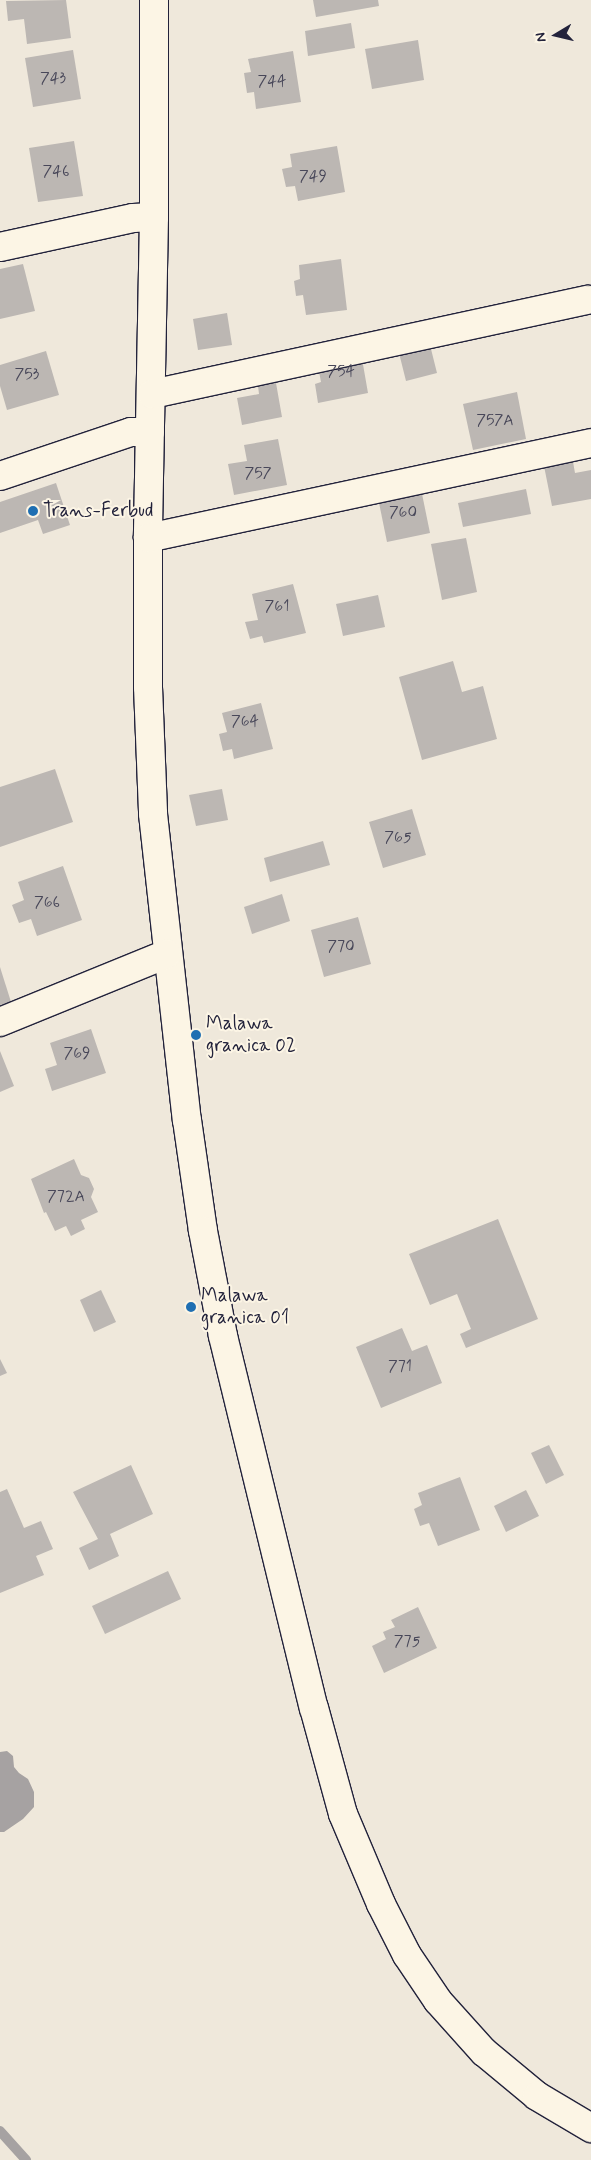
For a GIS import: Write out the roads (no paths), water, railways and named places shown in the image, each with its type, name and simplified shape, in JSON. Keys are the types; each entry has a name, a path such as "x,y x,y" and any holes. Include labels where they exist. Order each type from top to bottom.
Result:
{"street":[{"path":"154,0 154,217 148,538 148,687 153,814 167,954 187,1120 203,1231 223,1336 314,1708 344,1814 380,1904 407,1955 438,2001 484,2052 537,2096 591,2128"},
{"path":"0,247 133,218 154,217"},
{"path":"152,394 588,300"},
{"path":"0,476 131,432 150,432"},
{"path":"148,538 591,443"},
{"path":"0,1022 167,954"}],"waterway":[{"path":"0,2131 26,2160"}],"place":[{"name":"Trans-Ferbud","path":"33,511"},
{"name":"Malawa granica 02","path":"196,1035"},
{"name":"Malawa granica 01","path":"191,1307"}]}
